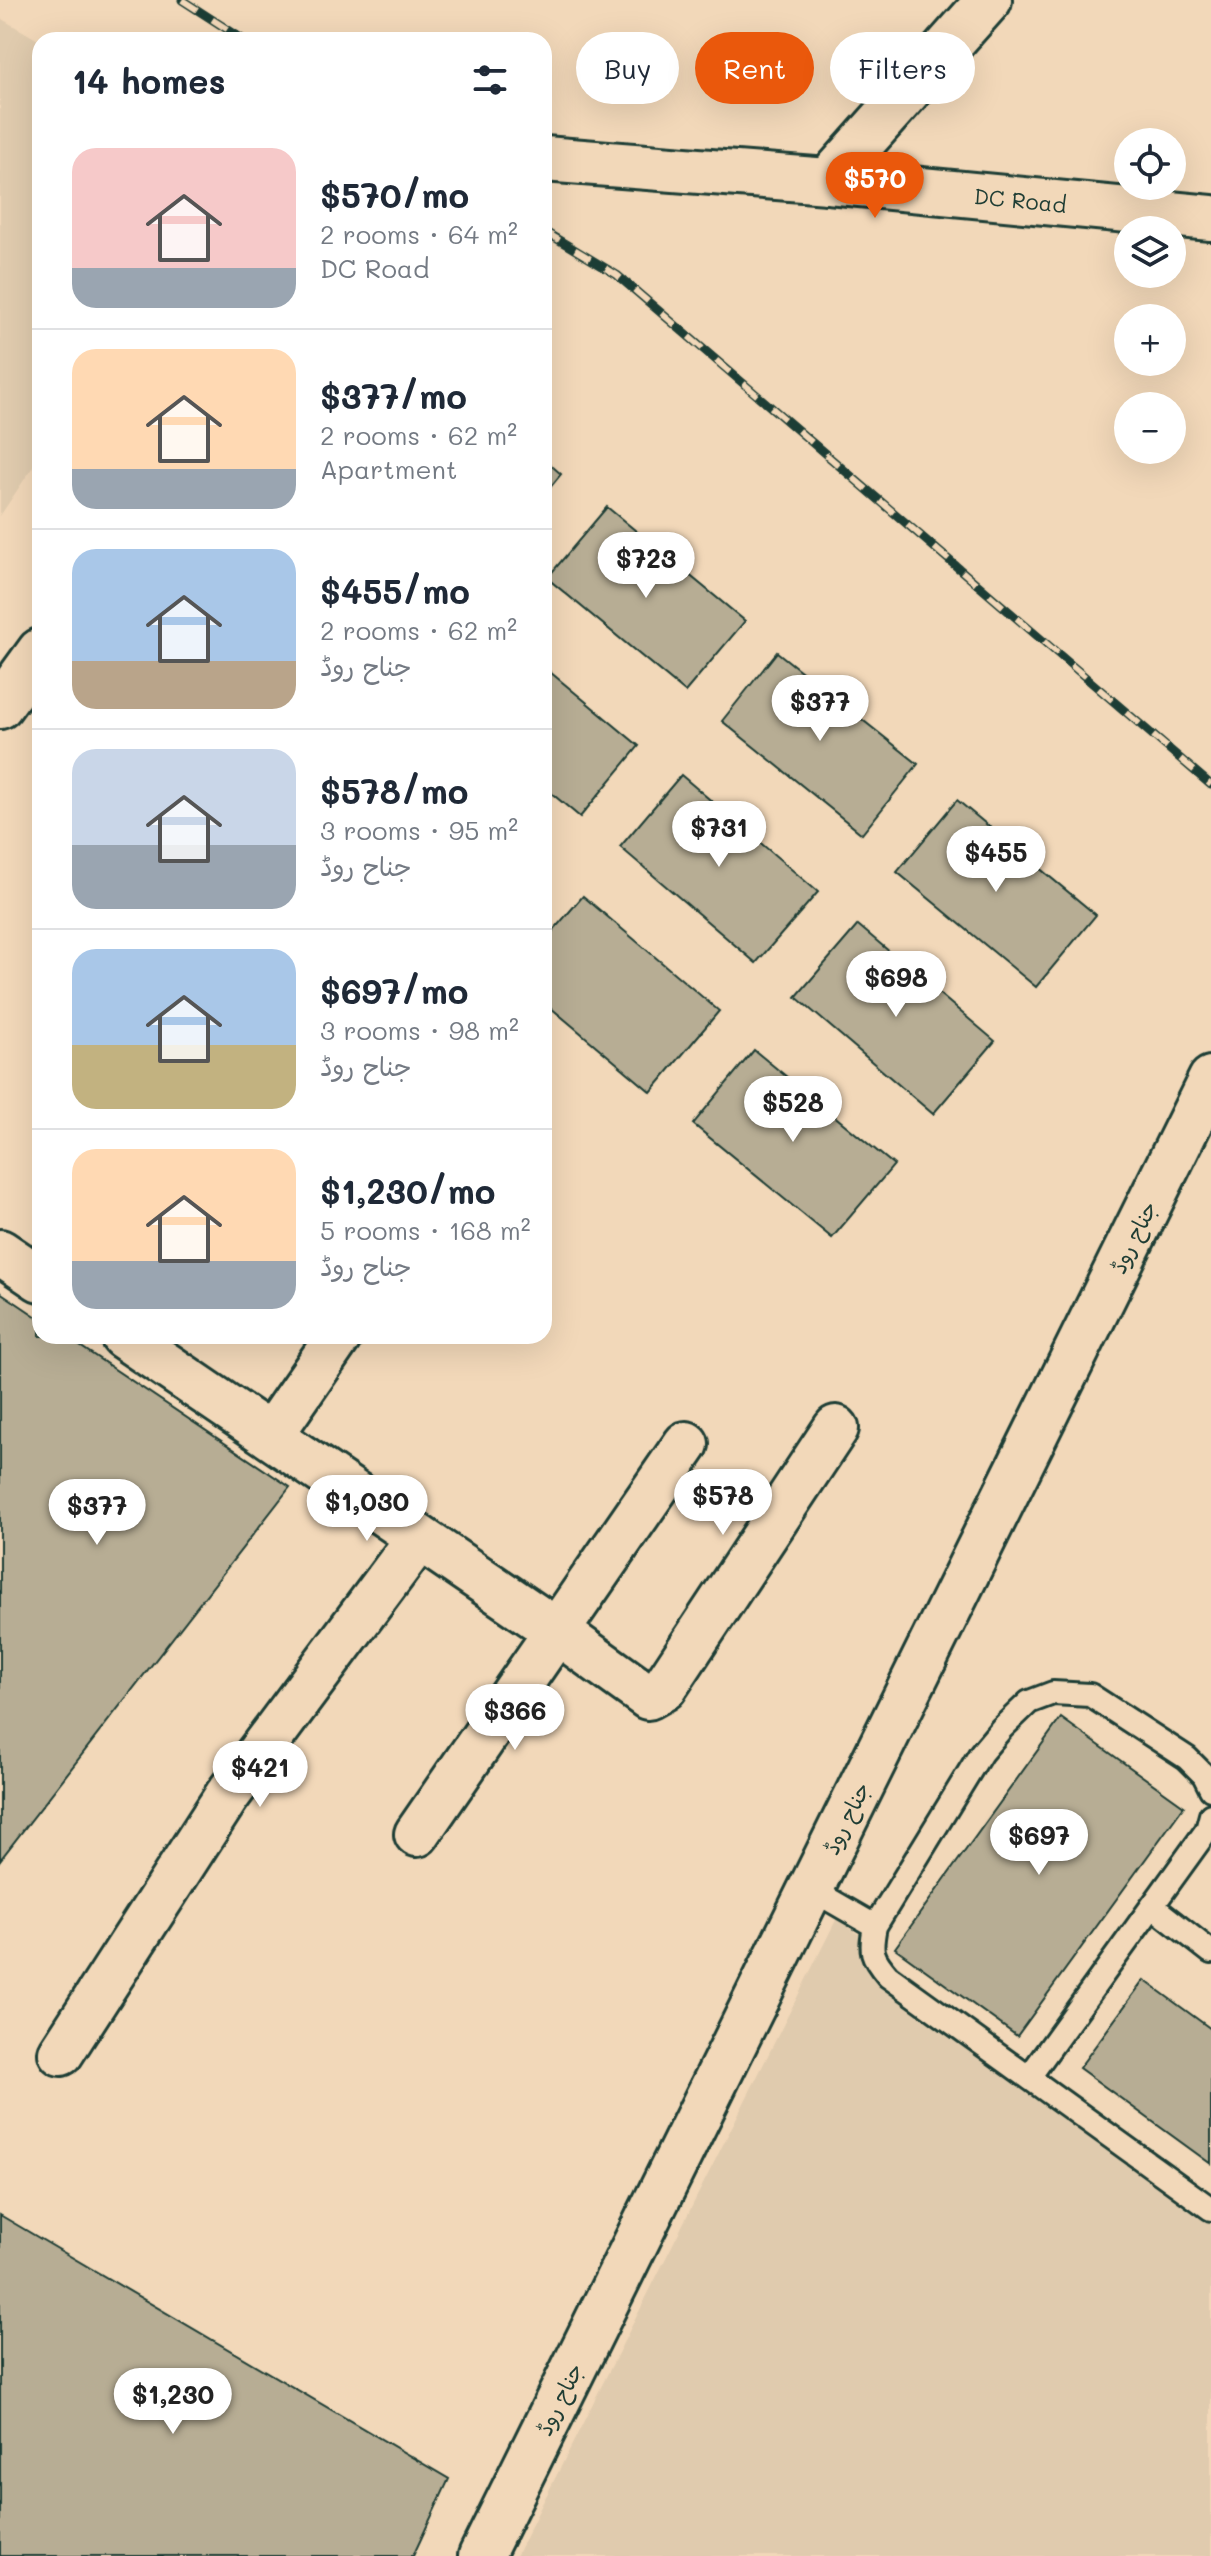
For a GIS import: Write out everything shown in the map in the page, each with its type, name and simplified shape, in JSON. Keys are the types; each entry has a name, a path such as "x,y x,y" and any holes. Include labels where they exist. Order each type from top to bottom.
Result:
{"street":[{"path":"828,181 989,0"},
{"name":"DC Road","path":"552,160 828,181 1211,218"},
{"path":"0,706 32,662"},
{"name":"جناح روڈ","path":"481,2556 1211,1079"},
{"path":"0,1252 32,1274"},
{"path":"135,1344 558,1632 648,1697 657,1695 664,1688 836,1428"},
{"path":"270,1436 333,1344"},
{"path":"417,1834 686,1444"},
{"path":"61,2053 227,1796 419,1538"}],"lane":[{"path":"1211,1789 1204,1775 1187,1758 1090,1695 1053,1693 1029,1702 981,1753 875,1926 871,1949 876,1962 888,1976 1211,2209"},
{"path":"1029,2077 1207,1830 1211,1815"},
{"path":"811,1889 875,1926"},
{"path":"1152,1906 1211,1952"}],"shaded area":[{"path":"0,18 32,36 32,468 0,516"},
{"path":"837,1918 1211,2205 1211,2556 516,2556"}],"building":[{"path":"552,466 561,474 552,485"},
{"path":"607,507 745,621 685,692 552,582 552,572"},
{"path":"777,652 918,764 862,834 722,721"},
{"path":"552,674 639,746 580,817 552,794"},
{"path":"681,775 818,892 756,963 620,847"},
{"path":"957,800 1096,915 1036,987 897,872"},
{"path":"583,896 719,1011 651,1092 552,1009 552,932"},
{"path":"858,925 995,1041 933,1114 796,997"},
{"path":"754,1050 894,1165 832,1238 693,1124"},
{"path":"0,1292 32,1314 32,1344 77,1344 290,1487 0,1860"},
{"path":"1061,1718 1184,1806 1017,2036 895,1948"},
{"path":"1144,1980 1211,2029 1211,2164 1079,2068"},
{"path":"0,2215 449,2479 413,2556 0,2556"}],"railway":[{"path":"182,0 232,32"},
{"path":"552,236 617,275 1211,785"}]}
